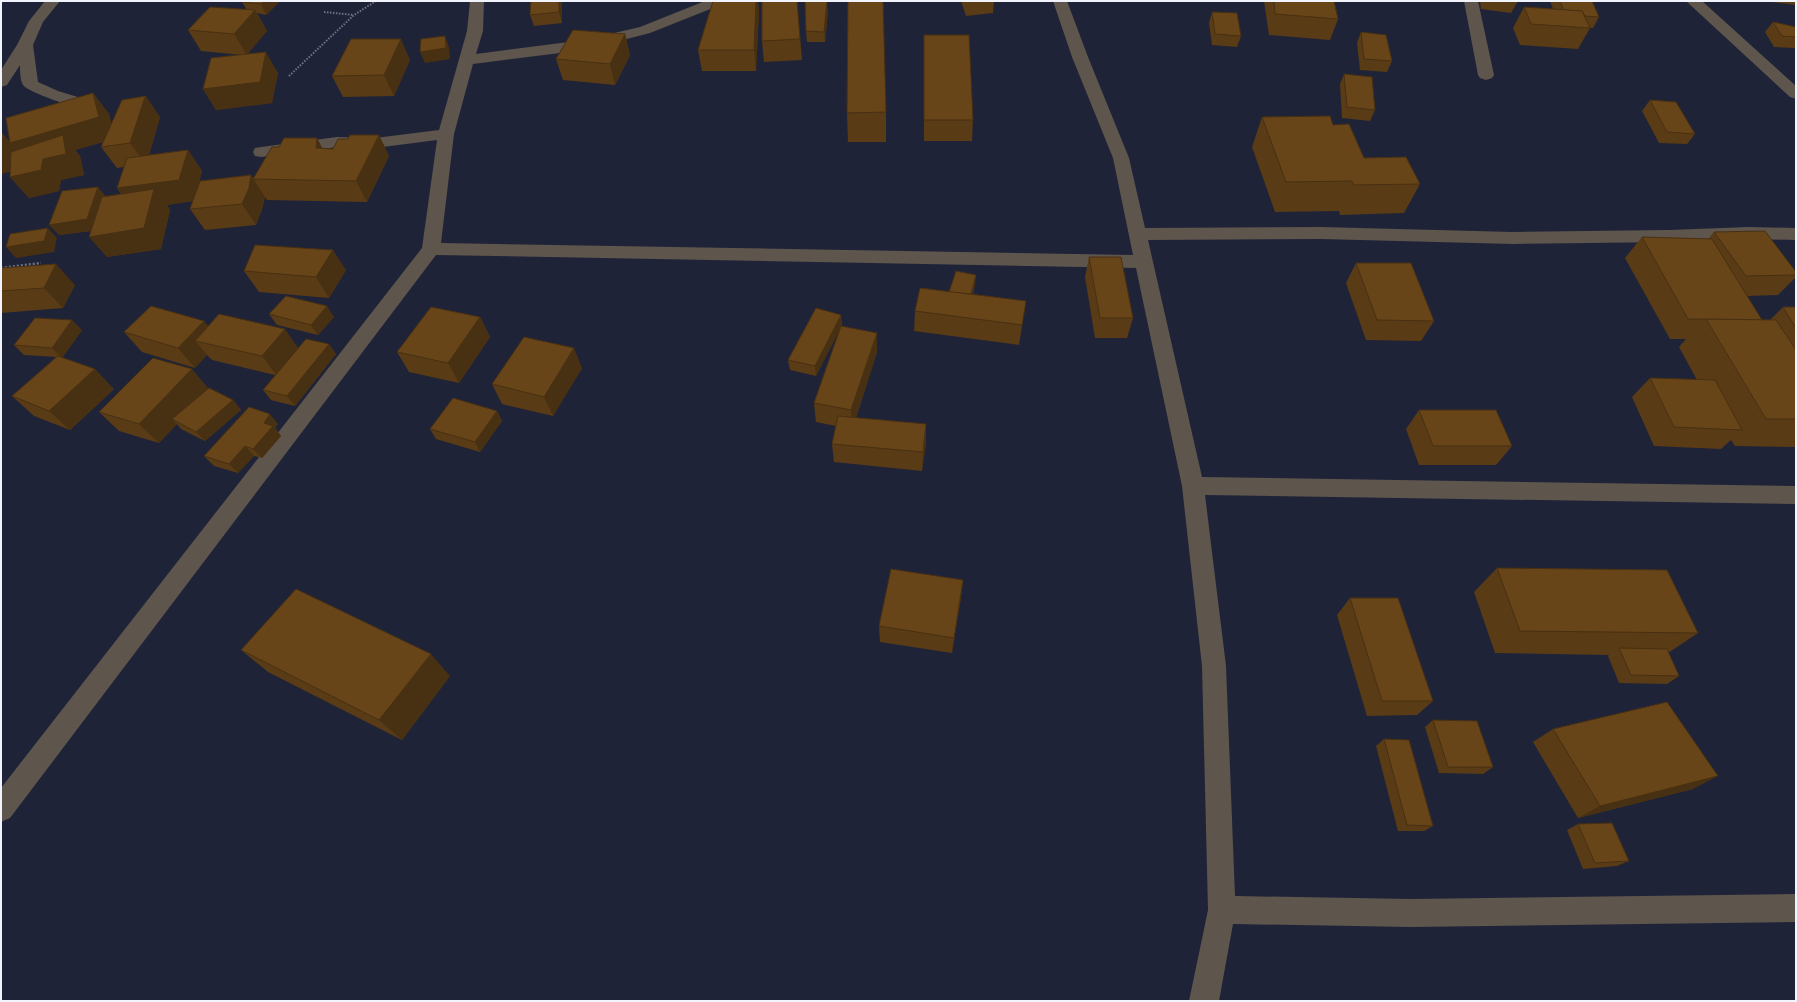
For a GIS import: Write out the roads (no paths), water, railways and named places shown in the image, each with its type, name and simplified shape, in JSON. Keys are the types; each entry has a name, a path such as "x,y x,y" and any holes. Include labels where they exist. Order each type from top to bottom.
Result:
{"street":[{"path":"1,83 25,46 36,22 53,1"},
{"path":"1,809 432,249 446,134 475,31 477,1"},
{"path":"466,60 584,45 645,30 718,1"},
{"path":"1060,1 1077,50 1121,158 1142,262 1192,486 1214,666 1222,910 1204,1001"},
{"path":"1471,1 1486,74"},
{"path":"1693,1 1796,94"},
{"path":"25,46 30,84"},
{"path":"1,83 30,84 52,94 85,104"},
{"path":"260,152 337,142 375,143 446,134"},
{"path":"1137,234 1321,233 1513,238 1669,236 1749,233 1796,234"},
{"path":"432,249 1142,262"},
{"path":"1192,486 1796,495"},
{"path":"1222,910 1411,913 1796,908"}]}
